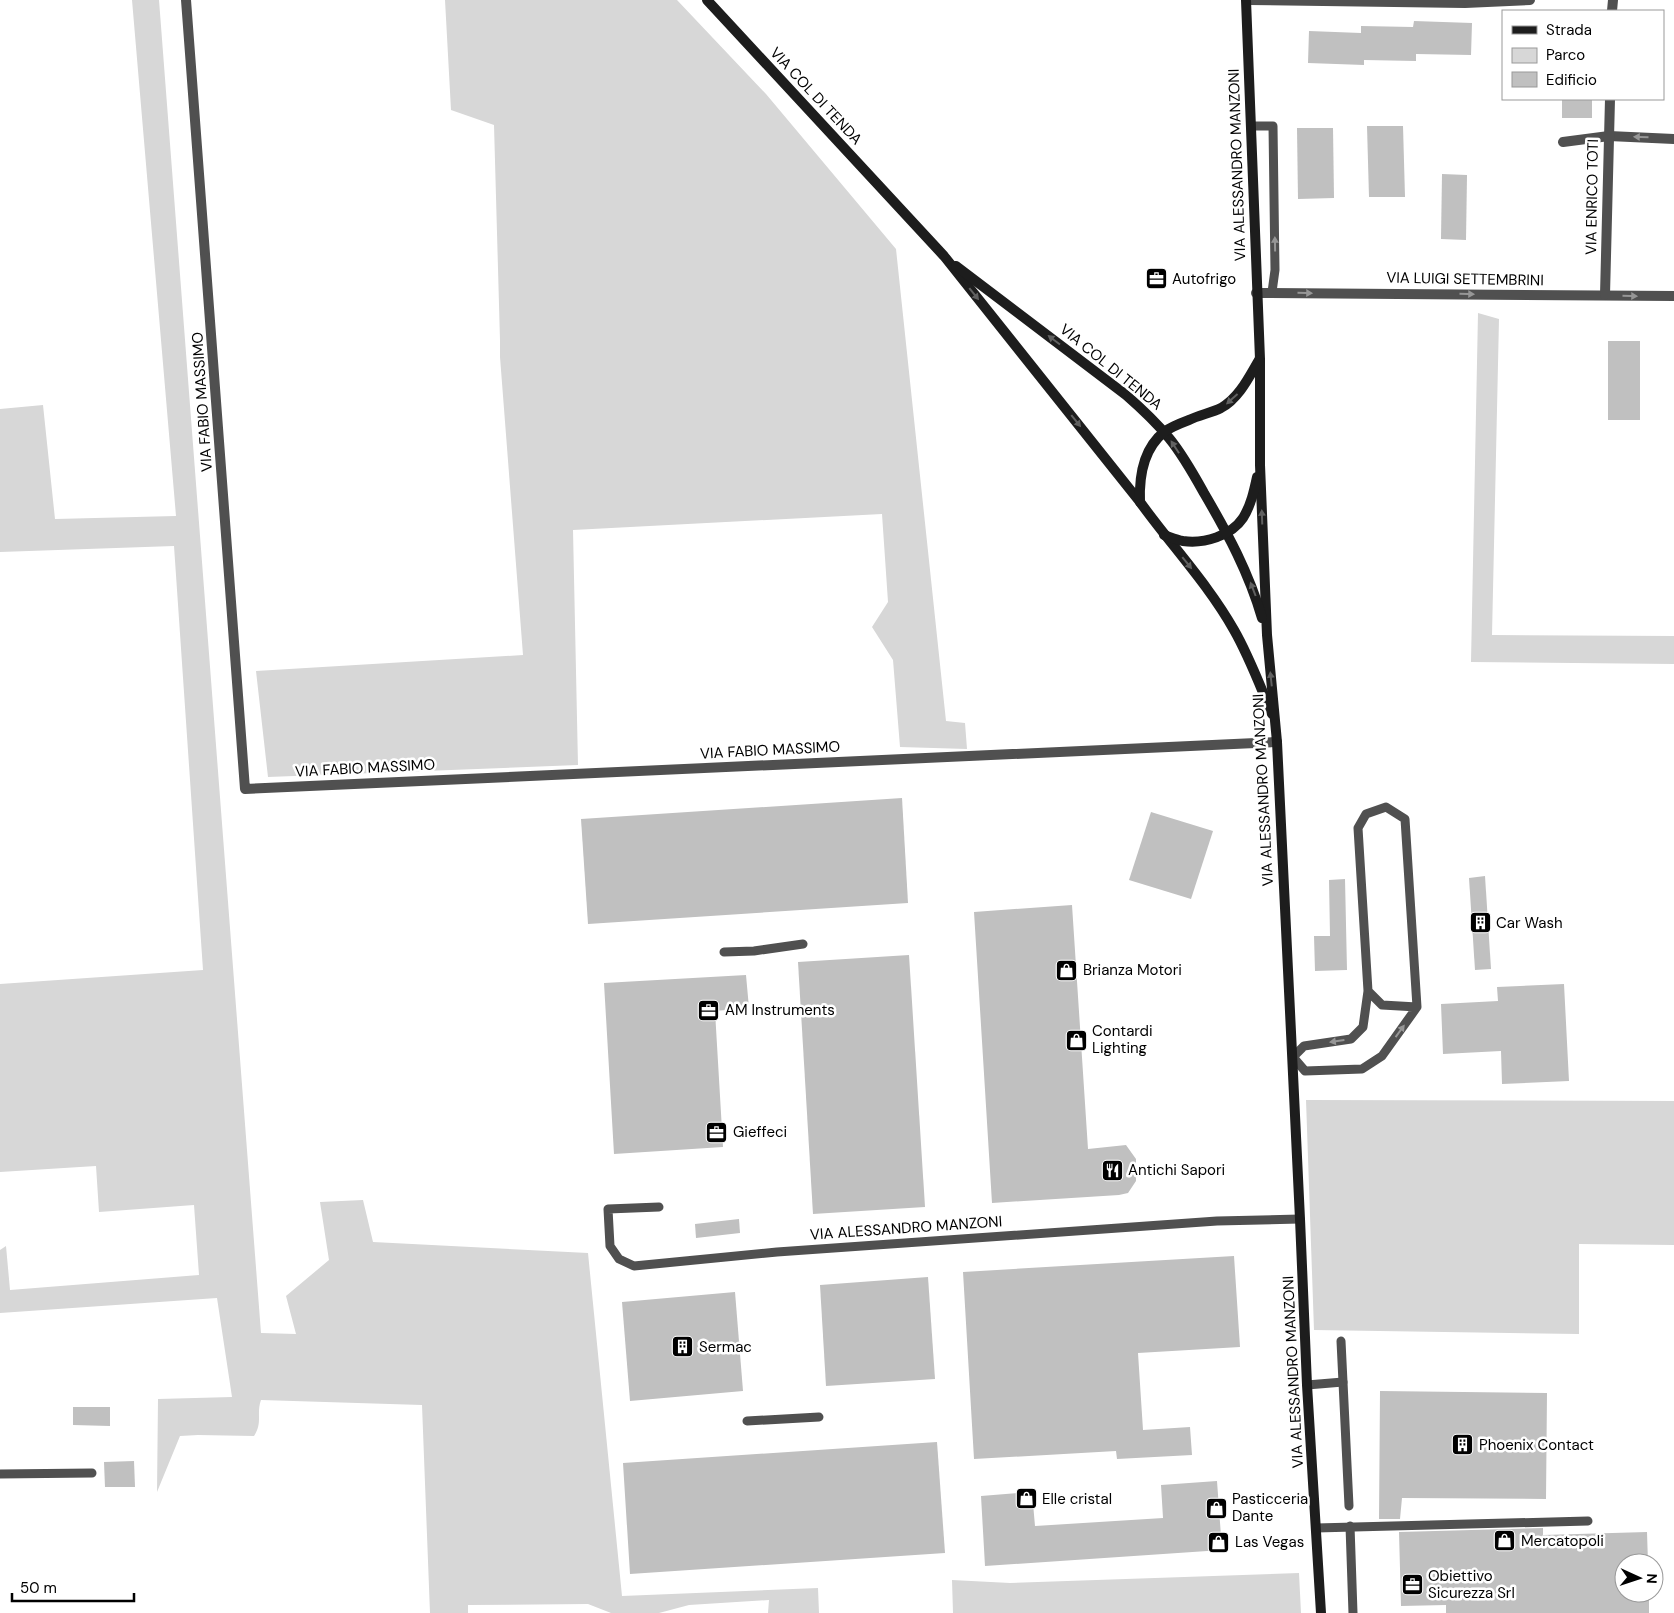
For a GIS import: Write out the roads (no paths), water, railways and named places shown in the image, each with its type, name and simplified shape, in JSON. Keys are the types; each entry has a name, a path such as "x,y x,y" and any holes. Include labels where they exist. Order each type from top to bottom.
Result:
{"main road":[{"name":"VIA COL DI TENDA","path":"708,0 944,256 1140,502 1216,601 1234,630 1276,722"},
{"name":"VIA ALESSANDRO MANZONI","path":"1247,0 1256,293 1260,359 1260,466 1267,635 1276,722 1307,1385 1321,1613"},
{"name":"VIA COL DI TENDA","path":"944,256 1126,395 1150,416 1164,432 1198,483 1227,532 1243,564 1267,635"},
{"path":"1140,502 1140,483 1143,466 1152,445 1164,432 1189,420 1222,408 1237,395 1260,359"},
{"path":"1163,534 1183,541 1202,541 1227,532 1242,519 1251,502 1260,466"}],"street":[{"name":"VIA FABIO MASSIMO","path":"186,0 246,789 1277,742"},
{"path":"1247,0 1465,3 1530,0"},
{"name":"VIA ENRICO TOTI","path":"1605,295 1610,100"},
{"path":"1563,142 1609,136 1674,139"},
{"name":"VIA LUIGI SETTEMBRINI","path":"1256,293 1674,296"}],"lane":[{"path":"1250,126 1273,126 1276,270 1272,292"},
{"path":"1386,806 1405,819 1417,1007 1382,1056 1362,1069 1305,1070 1292,1057 1304,1046 1351,1039 1363,1027 1368,992 1358,828 1366,814 1386,806"},
{"path":"724,952 754,951 803,944"},
{"path":"1368,992 1382,1005 1417,1007"},
{"name":"VIA ALESSANDRO MANZONI","path":"659,1207 608,1209 610,1246 619,1259 634,1266 778,1252 1218,1221 1300,1218"},
{"path":"1341,1341 1350,1506"},
{"path":"1307,1385 1343,1382"},
{"path":"747,1422 819,1417"},
{"path":"0,1474 92,1473"},
{"path":"1316,1528 1588,1521"},
{"path":"1350,1526 1353,1613"}],"place":[{"name":"Autofrigo","path":"1156,279"},
{"name":"Car Wash","path":"1480,923"},
{"name":"Brianza Motori","path":"1067,970"},
{"name":"AM Instruments","path":"709,1010"},
{"name":"Contardi Lighting","path":"1076,1040"},
{"name":"Gieffeci","path":"717,1132"},
{"name":"Antichi Sapori","path":"1112,1170"},
{"name":"Sermac","path":"683,1347"},
{"name":"Phoenix Contact","path":"1463,1445"},
{"name":"Elle cristal","path":"1026,1499"},
{"name":"Pasticceria Dante","path":"1216,1508"},
{"name":"Mercatopoli","path":"1505,1541"},
{"name":"Las Vegas","path":"1219,1542"},
{"name":"Obiettivo Sicurezza Srl","path":"1412,1585"}]}
